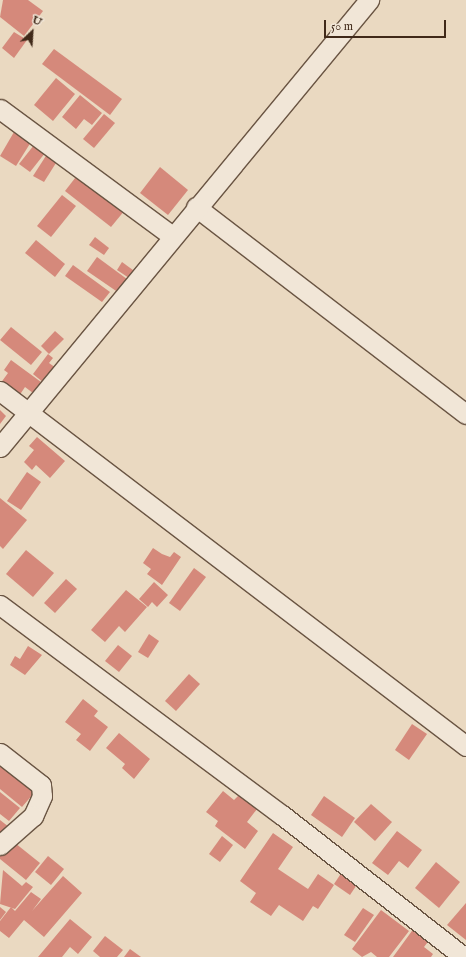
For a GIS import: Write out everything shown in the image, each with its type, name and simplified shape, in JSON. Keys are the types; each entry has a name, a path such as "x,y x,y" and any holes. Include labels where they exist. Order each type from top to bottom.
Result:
{"street":[{"path":"0,447 196,207 370,0"},
{"path":"0,109 172,236"},
{"path":"196,207 466,414"},
{"path":"0,391 466,746"},
{"path":"0,605 282,815 464,957"},
{"path":"0,753 41,785 42,796 33,816 0,845"}],"building":[{"path":"3,0 28,0 43,11 24,36 0,17"},
{"path":"14,32 27,40 14,58 2,48"},
{"path":"54,49 122,99 110,115 42,64"},
{"path":"56,78 75,94 53,121 34,105"},
{"path":"80,95 102,113 92,125 84,119 76,129 62,117"},
{"path":"104,114 115,123 94,148 83,139"},
{"path":"14,132 31,142 16,166 0,156"},
{"path":"38,140 49,148 30,172 19,164"},
{"path":"51,148 61,155 44,182 33,176"},
{"path":"160,167 188,190 168,215 140,193"},
{"path":"79,173 125,210 111,227 65,191"},
{"path":"62,195 76,206 51,237 37,226"},
{"path":"95,237 109,248 104,255 89,245"},
{"path":"36,240 65,264 55,277 25,253"},
{"path":"97,257 131,282 122,295 87,271"},
{"path":"122,262 137,273 132,280 117,270"},
{"path":"73,265 110,292 102,302 65,276"},
{"path":"11,327 42,352 31,365 0,340"},
{"path":"55,331 64,339 49,354 41,346"},
{"path":"48,354 53,358 49,363 56,368 44,383 33,374"},
{"path":"11,360 41,382 33,393 25,387 17,399 0,384 8,373 4,370"},
{"path":"0,410 6,416 0,424"},
{"path":"37,437 65,461 50,478 36,465 32,470 24,462 34,450 29,446"},
{"path":"27,472 41,482 21,510 7,501"},
{"path":"0,498 27,520 3,549 0,546"},
{"path":"153,548 170,557 174,552 181,557 162,585 147,574 151,569 143,563"},
{"path":"26,550 54,573 33,597 6,574"},
{"path":"194,568 206,577 180,611 169,603"},
{"path":"66,579 77,589 55,613 44,603"},
{"path":"154,582 168,595 157,607 152,602 148,607 139,599"},
{"path":"126,590 147,607 125,632 119,626 105,642 91,630"},
{"path":"149,634 159,641 148,658 138,652"},
{"path":"118,645 132,656 119,672 105,661"},
{"path":"28,646 42,655 25,675 10,665 15,656 20,659"},
{"path":"189,674 200,684 176,711 165,701"},
{"path":"83,699 98,711 94,716 108,727 90,751 76,740 81,734 65,722"},
{"path":"412,724 427,734 409,760 395,750"},
{"path":"119,733 150,759 134,779 122,768 125,764 106,748"},
{"path":"0,766 34,793 22,807 0,789"},
{"path":"223,791 234,800 239,795 257,809 247,822 258,831 245,849 215,826 218,821 206,812"},
{"path":"0,792 20,808 9,821 0,814"},
{"path":"324,796 355,818 342,837 311,815"},
{"path":"371,804 392,822 375,841 354,822"},
{"path":"0,820 9,827 0,838"},
{"path":"397,831 422,850 408,868 399,861 388,875 372,863"},
{"path":"273,833 293,847 278,869 308,889 318,874 334,885 318,909 313,906 303,921 279,905 271,916 250,902 256,893 240,881"},
{"path":"222,836 233,845 220,862 209,854"},
{"path":"10,839 40,863 26,880 0,859 0,851"},
{"path":"48,856 64,869 51,885 35,872"},
{"path":"436,862 460,882 439,908 415,888"},
{"path":"344,869 360,880 350,895 334,884"},
{"path":"3,870 22,886 26,882 33,887 15,909 0,904"},
{"path":"63,876 82,893 44,937 24,920 9,938 0,931 0,921 11,907 15,911 31,892 41,899 32,911"},
{"path":"466,903 466,940 447,925"},
{"path":"0,907 6,912 0,920"},
{"path":"363,908 374,915 355,942 344,935"},
{"path":"381,910 409,931 389,957 377,957 371,952 362,957 352,949"},
{"path":"70,919 92,937 78,954 70,947 62,957 38,957"},
{"path":"417,924 433,935 424,947 433,954 431,957 393,957"},
{"path":"105,936 123,950 117,957 100,957 93,951"},
{"path":"130,949 141,957 124,957"}]}
